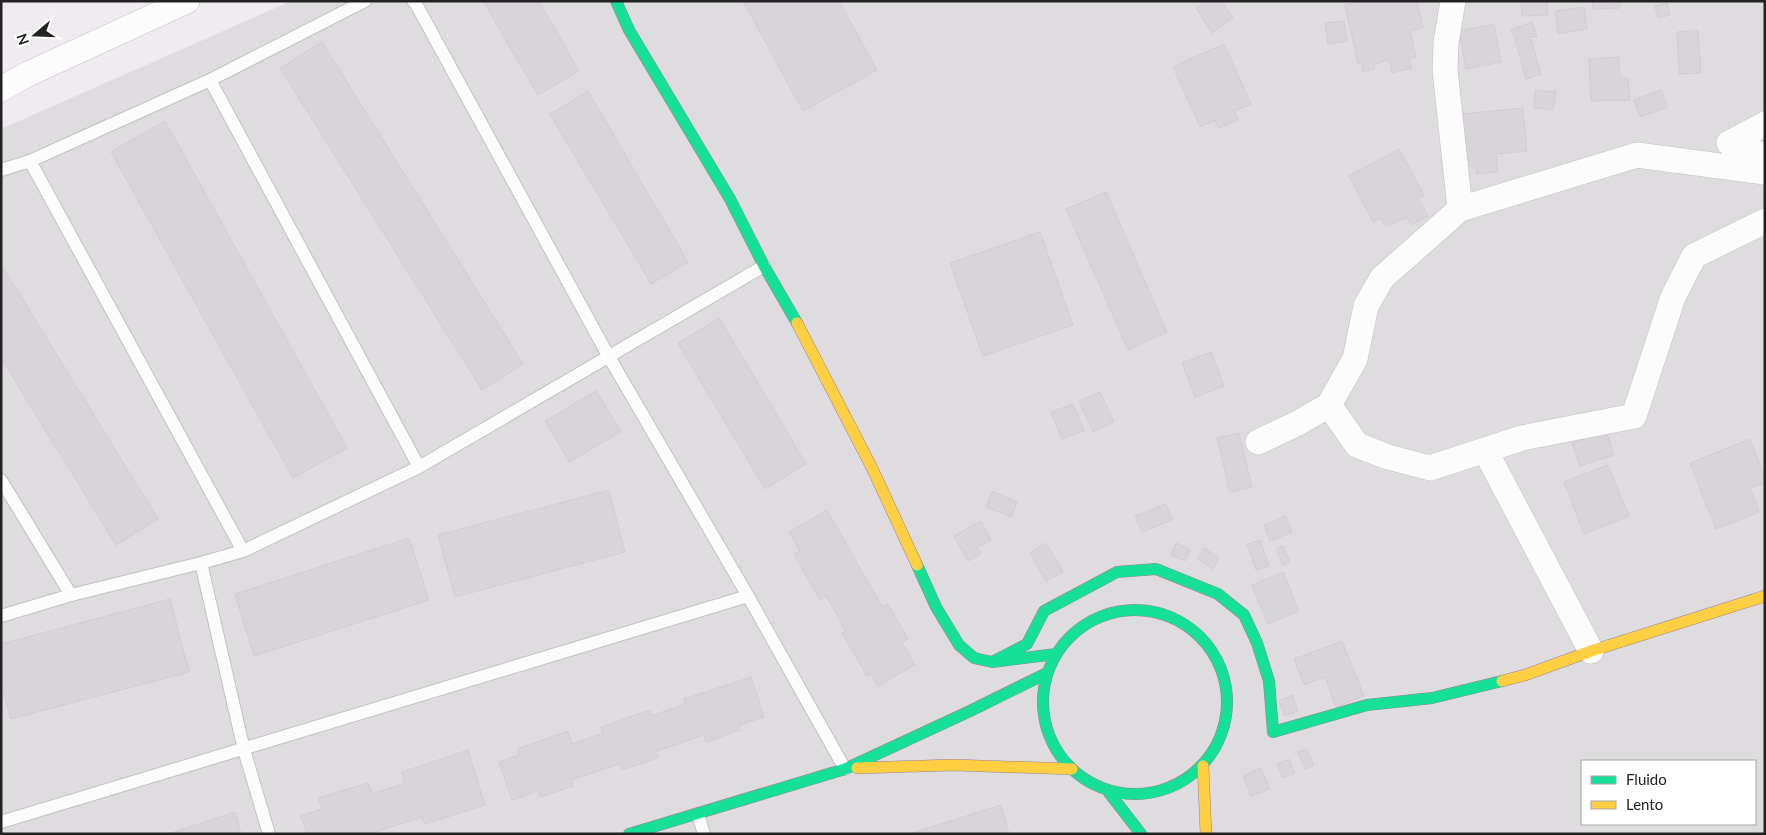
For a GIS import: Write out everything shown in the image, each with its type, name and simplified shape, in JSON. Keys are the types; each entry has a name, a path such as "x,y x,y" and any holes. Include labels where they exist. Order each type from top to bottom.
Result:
{"street":[{"path":"1,90 28,74 187,1"},
{"path":"616,1 629,30 730,199 764,266 811,348 872,468 936,607 959,645 974,658 992,662 1056,654"},
{"path":"1453,1 1446,42 1445,70 1460,209"},
{"path":"1765,124 1730,144 1765,156"},
{"path":"1258,442 1298,423 1329,405 1355,359 1366,306 1382,278 1460,209 1637,155 1765,172"},
{"path":"1329,405 1357,445 1388,457 1430,468 1522,438 1634,416 1673,297 1694,256 1765,221"},
{"path":"1485,450 1591,650"},
{"path":"992,662 1027,644 1044,611 1116,572 1156,570 1218,594 1244,615 1257,643 1270,681 1273,732 1367,705 1432,698 1525,675 1591,650 1765,596"},
{"path":"1123,609 1144,609 1164,613 1183,622 1199,634 1213,650 1222,669 1227,690 1228,710 1224,730 1215,749 1202,766 1187,779 1168,789 1148,794 1127,794 1107,790 1088,781 1072,769 1058,753 1045,720 1043,693 1047,672 1056,654 1069,637 1084,624 1123,609"},
{"path":"629,834 846,769 970,711 1047,672"},
{"path":"846,769 954,766 1072,769"},
{"path":"1202,766 1206,834"},
{"path":"1107,790 1141,834"}],"lane":[{"path":"1,170 30,161 210,80 365,1"},
{"path":"413,1 609,356 846,769"},
{"path":"210,80 419,466"},
{"path":"30,161 244,550"},
{"path":"1,616 71,595 201,563 244,550 419,466 764,266"},
{"path":"1,480 71,595"},
{"path":"201,563 244,750 269,834"},
{"path":"1,822 748,596"},
{"path":"698,814 704,834"}],"shaded area":[{"path":"291,1 1765,1 1765,834 1,834 1,129"}],"building":[{"path":"483,1 539,1 579,71 538,95"},
{"path":"743,1 839,1 877,70 803,111"},
{"path":"1206,1 1222,1 1233,18 1212,33 1196,8"},
{"path":"1362,1 1417,1 1423,28 1410,31 1416,57 1409,59 1412,68 1392,73 1389,60 1374,64 1375,69 1363,72 1362,63 1358,63 1345,5"},
{"path":"1521,1 1547,1 1548,15 1522,16"},
{"path":"1592,1 1620,1 1620,8 1593,9"},
{"path":"1667,3 1670,15 1658,18 1655,6"},
{"path":"1584,7 1587,29 1558,34 1555,11"},
{"path":"1344,21 1347,41 1328,44 1325,23"},
{"path":"1532,22 1537,36 1532,37 1531,33 1515,39 1511,30"},
{"path":"1494,24 1501,62 1466,69 1459,31"},
{"path":"1698,30 1701,73 1679,74 1677,32"},
{"path":"1530,36 1541,74 1526,79 1515,40"},
{"path":"322,42 523,364 482,390 280,68"},
{"path":"1224,44 1251,104 1235,111 1238,120 1218,128 1215,120 1200,127 1173,67"},
{"path":"1619,57 1620,78 1628,78 1630,100 1591,101 1589,59"},
{"path":"1535,90 1556,92 1553,110 1534,108"},
{"path":"1661,90 1668,107 1640,117 1634,100"},
{"path":"588,91 688,262 651,284 550,114"},
{"path":"1523,108 1527,151 1496,154 1498,172 1477,174 1476,166 1466,166 1461,114"},
{"path":"165,121 347,448 293,478 111,152"},
{"path":"1399,149 1424,195 1418,198 1428,216 1411,225 1407,217 1386,227 1381,218 1373,222 1349,176"},
{"path":"1106,192 1167,332 1128,350 1066,209"},
{"path":"1040,232 1073,325 983,356 950,263"},
{"path":"1,264 158,519 116,545 1,358"},
{"path":"719,318 806,464 765,489 678,343"},
{"path":"1211,352 1224,386 1195,397 1182,363"},
{"path":"596,391 621,432 569,462 545,421"},
{"path":"1100,392 1114,422 1093,432 1079,401"},
{"path":"1073,404 1084,431 1062,439 1051,412"},
{"path":"1606,431 1614,455 1580,466 1572,443"},
{"path":"1239,433 1252,487 1230,492 1217,438"},
{"path":"1750,439 1765,478 1765,483 1750,488 1759,512 1716,529 1690,463"},
{"path":"1608,465 1629,516 1584,534 1564,482"},
{"path":"609,490 625,552 455,597 438,535"},
{"path":"992,491 1017,502 1011,517 986,507"},
{"path":"1166,504 1172,520 1142,532 1135,516"},
{"path":"827,510 882,607 888,604 908,639 902,642 915,665 878,686 871,674 867,676 842,633 846,631 826,596 820,600 794,554 800,551 789,532"},
{"path":"1285,516 1292,532 1270,541 1264,525"},
{"path":"981,521 991,540 977,547 981,554 968,561 954,536"},
{"path":"409,538 429,600 254,656 235,594"},
{"path":"1260,540 1269,566 1256,570 1247,544"},
{"path":"1046,543 1063,572 1046,581 1030,553"},
{"path":"1176,543 1190,550 1185,561 1171,555"},
{"path":"1283,546 1290,562 1283,565 1276,549"},
{"path":"1204,548 1219,558 1213,569 1197,559"},
{"path":"1283,572 1299,611 1268,624 1252,585"},
{"path":"170,599 189,672 11,719 1,684 1,644"},
{"path":"1342,641 1364,696 1336,707 1325,677 1304,685 1294,659"},
{"path":"751,677 764,717 739,725 740,730 706,742 704,735 655,752 658,758 622,770 619,764 571,780 573,786 540,797 538,791 512,800 499,762 519,755 517,749 568,731 572,744 603,733 601,727 650,710 651,716 685,704 684,699"},
{"path":"1292,695 1298,711 1285,716 1279,701"},
{"path":"1307,749 1314,765 1305,769 1298,752"},
{"path":"468,750 485,805 425,824 422,817 375,832 375,834 307,834 301,816 322,809 318,798 368,783 372,794 405,783 402,772"},
{"path":"1289,759 1295,773 1283,778 1277,764"},
{"path":"1261,768 1270,789 1251,796 1243,776"},
{"path":"1001,805 1009,834 909,834"},
{"path":"235,812 241,834 168,834"}],"traffic: fast":[{"path":"616,1 629,30 730,199 764,266 797,323"},
{"path":"917,565 936,607 959,645 974,658 992,662 1056,654"},
{"path":"992,662 1027,644 1044,611 1117,572 1156,569 1218,594 1244,615 1257,643 1269,681 1273,732 1367,705 1432,698 1502,681"},
{"path":"1144,610 1153,611 1179,621 1194,631 1206,643 1216,658 1223,675 1226,684 1227,702 1226,720 1216,746 1206,761 1194,773 1179,783 1153,793 1126,794 1117,793 1091,783 1076,773 1064,761 1054,746 1044,720 1043,693 1044,684 1054,658 1064,643 1076,631 1091,621 1117,611 1144,610"},
{"path":"629,834 845,769 1047,673"},
{"path":"1107,790 1141,834"}],"traffic: slow":[{"path":"797,323 872,468 917,565"},
{"path":"1502,681 1765,596"},
{"path":"857,768 954,765 1072,769"},
{"path":"1203,766 1206,834"}]}
